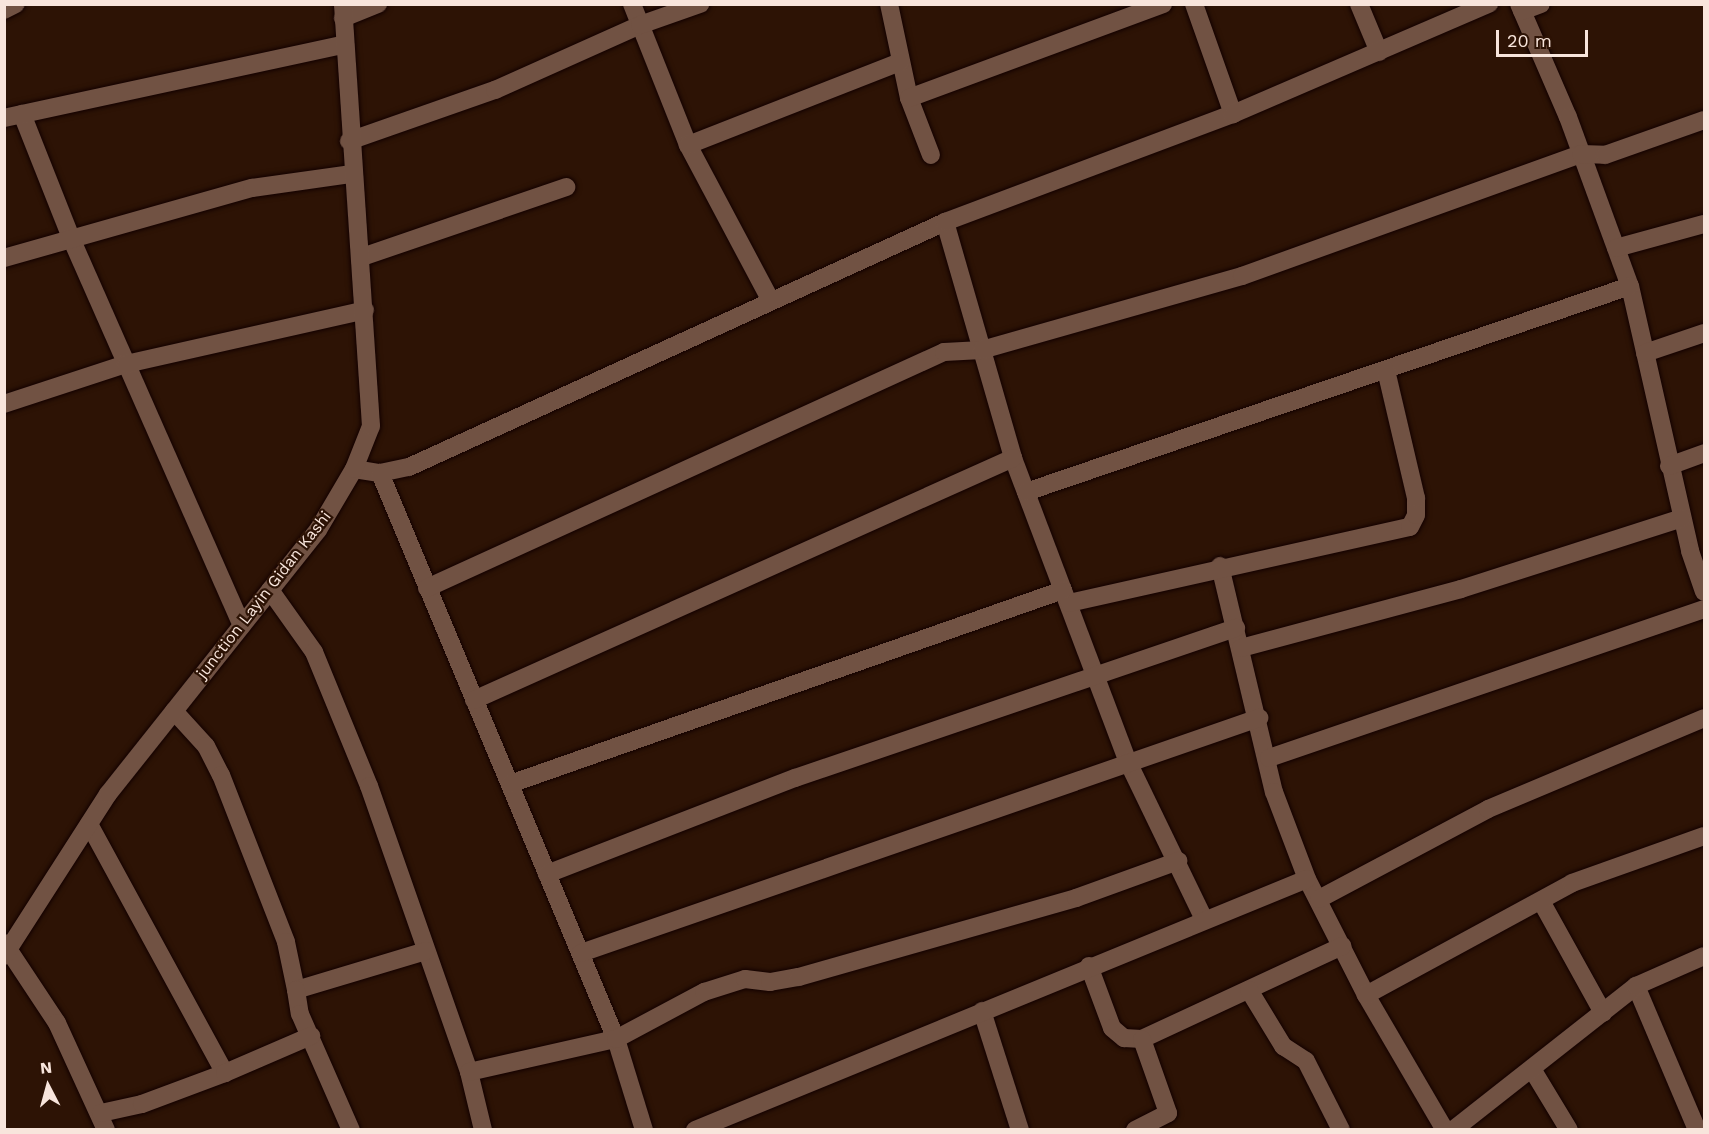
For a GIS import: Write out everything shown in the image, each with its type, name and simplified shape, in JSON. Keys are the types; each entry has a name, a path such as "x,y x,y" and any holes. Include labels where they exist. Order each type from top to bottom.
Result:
{"street":[{"path":"4,10 16,4"},
{"path":"343,11 378,4"},
{"path":"632,4 688,146 770,299"},
{"path":"349,141 495,90 640,26 700,4"},
{"path":"889,4 909,98 931,155"},
{"path":"909,98 1163,4"},
{"path":"1194,4 1233,114"},
{"path":"1359,4 1379,52"},
{"path":"354,469 380,473 409,467 770,299 945,222 1233,114 1489,4"},
{"path":"1541,4 1520,8 1581,154 1630,286 1669,465 1682,518 1697,549 1704,592"},
{"name":"junction Layin Gidan Kashi","path":"6,949 88,824 174,711 318,530 354,469 371,426 362,257 349,141 343,11"},
{"path":"242,625 71,238 13,116 345,44"},
{"path":"688,146 900,62"},
{"path":"427,588 618,504 903,369 944,352 982,350 1242,276 1581,154 1605,155 1704,120"},
{"path":"4,258 252,188 352,174"},
{"path":"362,257 566,187"},
{"path":"945,222 1012,458 1098,675 1128,762 1178,861 1204,920"},
{"path":"1616,248 1704,224"},
{"path":"1026,492 1630,286"},
{"path":"4,404 126,364 365,310"},
{"path":"1645,353 1704,333"},
{"path":"510,784 1066,596 1410,527 1416,515 1416,498 1386,370"},
{"path":"1669,465 1704,453"},
{"path":"474,700 1012,458"},
{"path":"380,473 616,1039 644,1130"},
{"path":"1241,648 1461,589 1682,518"},
{"path":"1220,566 1269,758 1274,792 1307,879 1366,995 1445,1130"},
{"path":"270,590 314,652 369,786 469,1072 483,1130"},
{"path":"1269,758 1704,609"},
{"path":"547,874 795,778 1236,628"},
{"path":"174,711 206,746 221,775 286,942 300,1014 351,1130"},
{"path":"581,952 1259,718"},
{"path":"1319,899 1488,809 1704,718"},
{"path":"88,824 225,1073"},
{"path":"1366,995 1572,883 1704,836"},
{"path":"469,1072 616,1039 704,992 745,979 770,982 822,971 1076,898 1178,861"},
{"path":"695,1130 1089,966 1307,879"},
{"path":"1541,901 1603,1013"},
{"path":"1089,966 1112,1028 1124,1038 1142,1039 1342,946"},
{"path":"6,949 57,1023 104,1121 311,1036"},
{"path":"296,990 426,951"},
{"path":"1453,1130 1636,986 1704,956"},
{"path":"1636,986 1697,1130"},
{"path":"1249,990 1283,1046 1306,1061 1341,1130"},
{"path":"981,1011 1020,1130"},
{"path":"1135,1130 1168,1113 1142,1039"},
{"path":"1532,1069 1569,1130"}]}
